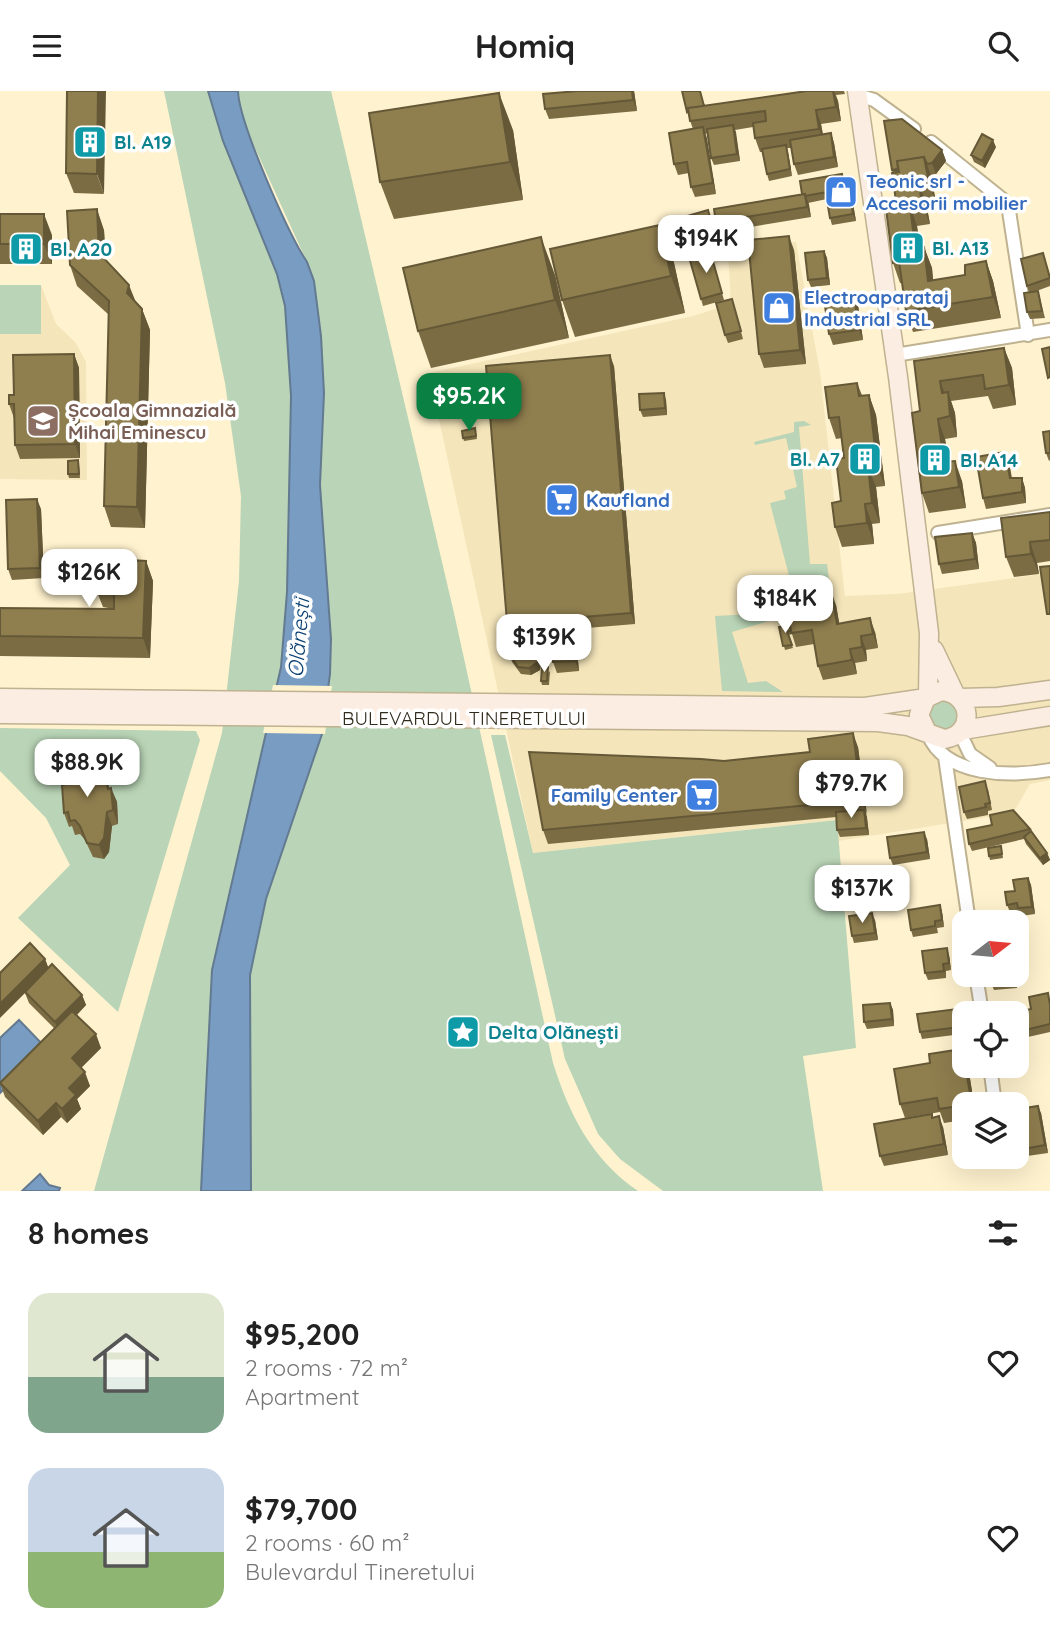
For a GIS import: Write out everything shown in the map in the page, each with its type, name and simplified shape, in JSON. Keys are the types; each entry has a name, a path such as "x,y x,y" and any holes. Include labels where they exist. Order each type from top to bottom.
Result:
{"main road":[{"path":"857,93 895,355 929,633 927,697 919,715 927,733"},
{"path":"929,633 938,662 968,714 961,732"},
{"name":"BULEVARDUL TINERETULUI","path":"480,711 865,707 927,697 941,691 958,696 998,697 1050,690"},
{"name":"BULEVARDUL TINERETULUI","path":"0,698 211,708 480,711 878,722 901,724 944,739 961,732 1050,716"},
{"name":"BULEVARDUL TINERETULUI","path":"0,714 211,708"}],"street":[{"path":"857,93 886,108 1002,199 1009,211 1028,335"},
{"path":"895,355 1050,330"},
{"path":"938,533 1050,515"},
{"path":"961,732 967,750 976,760 1000,772"},
{"path":"927,733 934,747 945,757 975,769 1021,774 1050,770"},
{"path":"945,757 967,910"}],"shaded area":[{"path":"796,242 820,372 845,596 898,594 1050,573 1050,780 1030,784 1013,813 838,841 836,820 533,853 429,373 693,316 731,304 728,252"},
{"name":"Școala Gimnazială Mihai Eminescu","path":"0,285 41,285 56,324 76,343 86,362 87,480 0,479"}],"green space":[{"path":"164,91 208,91 223,141 277,274 285,306 291,396 287,592 281,667 212,970 201,1191 94,1191 222,733 239,581 241,496 225,383"},
{"path":"238,91 331,91 454,613 553,1063 584,1135 608,1165 638,1191 251,1191 250,975 266,899 322,734 330,674 331,639 320,485 324,393 307,262 250,137 238,102"},
{"path":"0,285 41,285 41,334 0,334"},
{"path":"804,421 811,425 799,427 810,564 827,564 830,586 798,590 792,587 770,503 786,499 784,491 797,487 786,438 755,445 754,442 794,432 794,422"},
{"path":"771,613 772,620 732,632 748,683 766,681 783,692 722,691 715,616"},
{"path":"943,702 953,706 957,716 953,726 943,730 933,726 929,716 933,706"},
{"path":"0,728 196,731 200,740 118,1012 18,918 70,865 46,818 0,771"},
{"path":"491,735 505,735 533,853 837,820 856,1048 803,1056 823,1191 663,1191 620,1159 598,1134 565,1059"}],"water":[{"name":"Olănești","path":"208,91 238,91 240,106 266,178 288,228 307,262 314,281 324,393 320,485 331,639 330,674 322,734 266,899 250,975 251,1191 201,1191 212,970 281,667 287,592 291,396 285,306 277,274 223,141"},
{"path":"19,1020 46,1048 0,1093 0,1038"},
{"path":"40,1174 49,1185 60,1188 59,1191 22,1191"}],"pier":[{"path":"273,685 332,686 325,734 263,733"}],"building":[{"name":"Bl. A19","path":"67,91 98,91 97,174 66,173"},
{"path":"632,91 633,100 545,109 543,94"},
{"path":"682,91 700,91 704,106 688,108 687,112"},
{"path":"807,91 833,91 836,107 816,110 819,129 755,138 753,123 766,121 765,111 690,121 688,108"},
{"path":"499,93 510,162 380,182 369,113"},
{"path":"902,119 942,150 932,163 927,164 924,157 897,161 898,169 892,170 884,121"},
{"path":"733,125 737,154 711,158 707,129"},
{"path":"703,127 713,183 691,187 687,162 674,164 669,133"},
{"path":"831,133 834,157 794,164 790,140"},
{"path":"982,134 993,140 982,161 971,155"},
{"path":"786,145 790,169 767,174 762,149"},
{"path":"924,157 929,183 919,183 922,204 910,206 915,246 924,247 928,281 965,275 965,265 986,261 993,297 906,311 899,261 893,263 886,209 897,208 892,173 899,172 897,161"},
{"path":"842,174 844,189 805,196 802,194 800,181"},
{"path":"849,191 853,214 830,218 826,195"},
{"path":"805,194 807,207 716,222 714,209"},
{"path":"97,209 99,253 129,285 127,293 142,309 137,507 104,506 109,301 70,265 67,211"},
{"path":"708,210 717,243 693,250 684,217"},
{"path":"0,214 44,214 44,244 0,244"},
{"path":"660,225 671,276 562,300 550,249"},
{"path":"789,236 800,350 759,354 748,240"},
{"path":"541,237 555,300 418,331 403,268"},
{"path":"710,251 722,293 701,299 689,257"},
{"path":"824,251 827,278 808,280 805,253"},
{"path":"1043,253 1050,278 1027,286 1021,259"},
{"path":"1038,291 1042,311 1027,312 1024,293"},
{"path":"854,295 859,330 829,334 824,299"},
{"path":"732,299 741,331 725,335 716,303"},
{"path":"1050,347 1050,377 1048,378 1042,349"},
{"path":"1004,348 1009,385 985,389 983,375 940,381 942,393 948,392 950,416 938,419 944,462 955,461 959,487 922,493 912,413 920,411 914,361"},
{"path":"74,354 75,444 15,445 14,404 9,404 9,395 14,395 13,355"},
{"name":"Kaufland","path":"610,355 631,613 571,618 575,661 553,662 550,634 537,635 536,620 507,622 486,366"},
{"name":"Bl. A7","path":"857,383 859,396 869,395 877,466 868,467 872,503 865,504 867,523 835,527 832,503 841,501 836,459 844,458 839,417 829,418 825,387"},
{"path":"664,393 665,408 640,410 639,394"},
{"path":"475,428 476,436 463,438 462,431"},
{"path":"1050,431 1050,453 1046,453 1043,432"},
{"path":"1005,452 1010,478 1022,478 1022,492 983,498 976,457"},
{"path":"78,460 79,474 68,474 68,461"},
{"path":"37,499 40,568 8,569 6,500"},
{"path":"1050,512 1050,540 1030,542 1031,554 1006,557 1001,518"},
{"path":"972,533 975,559 939,564 935,537"},
{"path":"96,558 146,561 143,638 0,636 0,608 114,609 114,588 95,587"},
{"path":"1050,566 1050,614 1047,614 1040,567"},
{"path":"831,591 837,624 870,618 873,634 861,636 862,647 850,649 852,660 818,666 812,630 791,633 785,598"},
{"path":"790,625 791,631 787,631 792,645 783,646 779,627"},
{"path":"519,638 533,639 540,647 538,662 529,668 518,667 510,655 512,645"},
{"path":"542,667 548,667 547,681 541,681"},
{"name":"Family Center","path":"853,733 862,800 543,830 529,752 724,761 810,752 808,739"},
{"path":"95,758 99,777 105,776 108,789 111,788 113,810 107,812 104,838 99,845 87,843 80,826 75,820 70,821 68,812 64,813 62,785 67,784 63,765"},
{"path":"985,781 990,803 985,804 986,807 964,812 959,787"},
{"path":"864,810 866,828 837,830 836,812"},
{"path":"1013,810 1030,829 969,844 967,830 992,825 990,815"},
{"path":"1031,831 1047,853 1040,858 1024,837"},
{"path":"924,832 927,852 890,858 887,837"},
{"path":"1001,846 1002,854 989,856 988,848"},
{"path":"1028,878 1032,907 1018,908 1017,903 1007,905 1005,892 1015,891 1013,880"},
{"path":"940,905 942,920 935,921 935,926 911,930 908,910"},
{"path":"872,913 875,933 852,936 849,916"},
{"path":"30,943 45,959 0,1004 0,973"},
{"path":"947,948 949,963 943,964 944,971 925,973 922,951"},
{"path":"52,964 82,995 55,1022 25,992"},
{"path":"1048,993 1050,1024 1029,1029 1029,997"},
{"path":"890,1003 892,1019 864,1022 863,1005"},
{"path":"952,1010 952,1028 920,1032 917,1014"},
{"path":"72,1011 96,1034 72,1058 85,1072 69,1088 76,1095 62,1109 56,1103 38,1121 0,1083"},
{"path":"952,1051 952,1078 967,1078 970,1092 952,1092 952,1107 939,1109 937,1098 900,1104 894,1069 930,1063 929,1054"},
{"path":"1038,1106 1045,1145 1029,1148 1029,1107"},
{"path":"932,1114 932,1118 939,1116 944,1144 880,1156 874,1124"}],"place":[{"name":"Bl. A19","path":"90,142"},
{"name":"Teonic srl - Accesorii mobilier","path":"841,192"},
{"name":"Bl. A13","path":"908,248"},
{"name":"Bl. A20","path":"26,249"},
{"name":"Electroaparataj Industrial SRL","path":"779,308"},
{"name":"Școala Gimnazială Mihai Eminescu","path":"43,421"},
{"name":"Bl. A7","path":"865,459"},
{"name":"Bl. A14","path":"935,460"},
{"name":"Kaufland","path":"562,500"},
{"name":"Family Center","path":"702,795"},
{"name":"Delta Olănești","path":"463,1032"}]}
